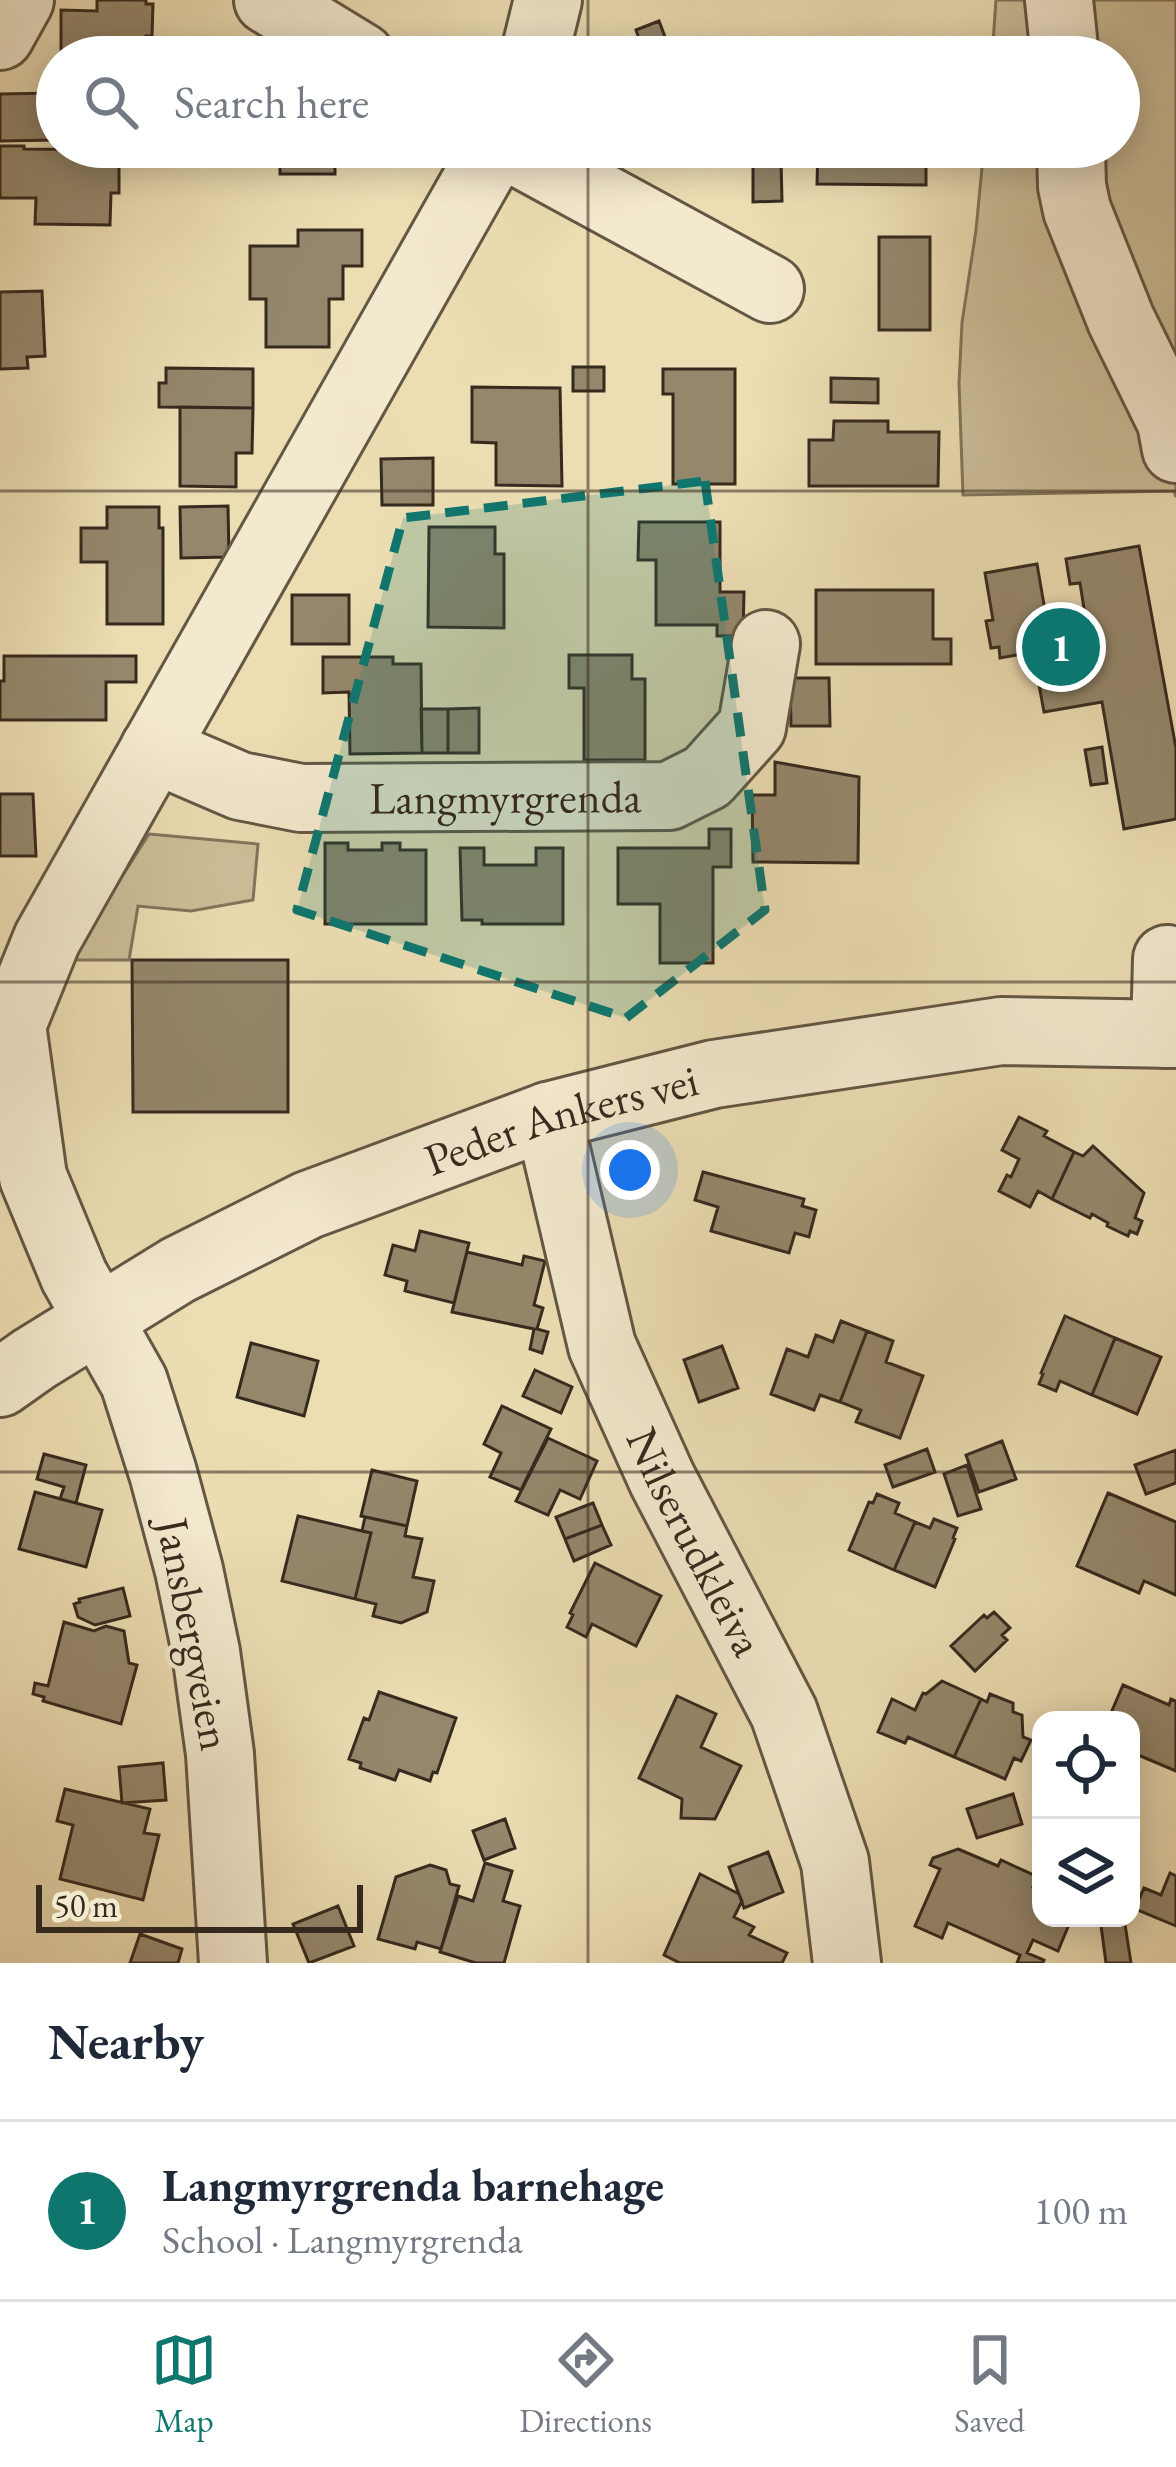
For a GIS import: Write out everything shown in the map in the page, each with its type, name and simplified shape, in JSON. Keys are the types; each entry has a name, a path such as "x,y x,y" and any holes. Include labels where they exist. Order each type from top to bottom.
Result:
{"street":[{"path":"0,36 20,0"},
{"path":"268,0 327,36"},
{"path":"539,36 548,0"},
{"path":"1059,0 1063,36"},
{"path":"100,1319 74,1276 33,1177 6,1022 47,939 483,168"},
{"path":"548,168 770,289"},
{"path":"1072,168 1077,210 1121,320 1171,422 1176,449"},
{"name":"Langmyrgrenda","path":"154,749 240,786 301,798 669,796 707,778 752,727 766,644"},
{"path":"1167,959 1171,1034"},
{"name":"Peder Ankers vei","path":"0,1383 178,1270 308,1205 548,1116 714,1074 1001,1031 1171,1034"},
{"name":"Nilserudkleiva","path":"548,1116 602,1346 662,1479 784,1713 835,1862 847,1963"},
{"name":"Jansbergveien","path":"100,1319 134,1382 163,1473 206,1652 220,1754 233,1963"}],"highlighted area":[{"path":"705,481 765,910 626,1018 297,910 403,518"}],"shaded area":[{"path":"996,0 1176,0 1176,497 1174,491 963,495 962,323 982,168 1140,168 1140,36 993,36"},
{"path":"149,834 258,844 253,900 191,911 138,906 129,960 69,960"}],"building":[{"path":"97,0 146,0 153,4 152,36 61,36 61,10 97,11"},
{"path":"659,21 665,36 638,36 636,30"},
{"path":"36,93 36,140 0,141 0,94"},
{"path":"0,146 36,149 36,168 119,168 119,193 111,193 110,225 35,224 36,198 0,198"},
{"path":"280,168 335,168 335,174 280,174"},
{"path":"753,168 781,168 782,201 753,202"},
{"path":"817,168 926,168 926,185 817,184"},
{"path":"298,230 362,230 362,266 343,266 343,299 329,299 329,347 266,347 266,299 250,299 250,246 298,246"},
{"path":"879,237 930,237 930,330 879,330"},
{"path":"42,291 45,356 27,357 28,368 0,369 0,292"},
{"path":"573,367 604,367 604,391 573,391"},
{"path":"166,368 253,369 253,408 159,407 159,383 166,383"},
{"path":"663,369 735,369 735,484 673,484 673,394 663,394"},
{"path":"831,378 878,379 878,403 831,402"},
{"path":"472,387 560,388 562,486 496,485 496,443 472,442"},
{"path":"180,407 253,408 252,453 236,453 236,487 180,486"},
{"path":"834,421 888,421 888,432 939,432 938,486 809,486 809,440 833,440"},
{"path":"433,458 433,505 382,505 381,459"},
{"path":"228,506 229,557 181,558 180,507"},
{"path":"107,507 159,507 163,624 107,624 107,562 81,562 81,528 107,528"},
{"path":"639,522 720,522 720,592 744,592 743,636 717,636 717,625 656,625 656,560 638,560"},
{"path":"429,527 495,527 495,554 504,554 504,628 428,627"},
{"path":"1139,546 1176,748 1176,819 1124,829 1102,702 1044,712 1033,652 1000,658 999,647 991,648 986,621 993,620 985,573 1037,564 1047,622 1079,616 1081,628 1087,628 1080,583 1070,584 1066,559"},
{"path":"816,590 933,590 933,639 951,639 951,664 816,664"},
{"path":"292,595 349,595 349,644 292,644"},
{"path":"569,655 632,655 632,679 645,679 645,760 584,760 584,688 569,688"},
{"path":"4,656 136,656 136,682 106,682 106,720 0,720"},
{"path":"323,657 393,657 393,664 421,664 422,753 350,754 349,692 323,693"},
{"path":"790,678 829,678 830,726 791,726"},
{"path":"479,708 479,753 448,753 448,709"},
{"path":"421,709 448,709 448,753 422,753"},
{"path":"1102,747 1107,783 1091,785 1085,750"},
{"path":"775,762 859,777 858,863 753,862 752,795 775,795"},
{"path":"0,794 33,794 36,856 0,856"},
{"path":"709,829 731,829 731,867 713,867 713,963 660,963 660,904 618,904 618,848 709,848"},
{"path":"325,843 348,843 348,850 382,850 382,843 400,843 400,850 426,850 426,924 325,924"},
{"path":"460,848 484,848 484,865 536,865 536,848 563,848 563,924 462,920"},
{"path":"132,960 288,960 288,1112 133,1112"},
{"path":"1019,1117 1074,1152 1052,1199 1038,1191 1030,1207 999,1191 1019,1159 1002,1150"},
{"path":"1093,1146 1144,1193 1135,1218 1142,1221 1137,1234 1130,1231 1128,1236 1092,1214 1090,1218 1052,1199 1074,1152 1083,1156"},
{"path":"703,1172 804,1199 802,1206 816,1210 809,1237 795,1233 789,1253 711,1231 718,1207 695,1200"},
{"path":"420,1231 469,1243 454,1303 405,1291 407,1281 385,1275 393,1245 415,1251"},
{"path":"467,1252 522,1265 524,1256 545,1261 534,1305 543,1308 537,1329 548,1332 542,1353 530,1349 534,1329 452,1312"},
{"path":"1065,1316 1115,1338 1092,1395 1060,1381 1056,1391 1039,1384"},
{"path":"841,1321 867,1331 840,1402 820,1395 814,1410 771,1394 787,1349 808,1357 816,1335 833,1342"},
{"path":"867,1331 893,1341 886,1362 923,1376 900,1438 856,1422 861,1410 840,1402"},
{"path":"1115,1338 1161,1357 1137,1414 1092,1395"},
{"path":"251,1343 318,1361 304,1416 237,1397"},
{"path":"722,1346 738,1388 699,1402 684,1360"},
{"path":"535,1370 572,1387 561,1413 523,1396"},
{"path":"502,1406 551,1429 521,1490 490,1477 501,1453 484,1444"},
{"path":"548,1438 597,1461 580,1499 560,1490 548,1515 516,1501"},
{"path":"1002,1441 1016,1479 979,1492 966,1455"},
{"path":"927,1449 935,1472 893,1487 885,1465"},
{"path":"1176,1450 1176,1483 1146,1494 1135,1465"},
{"path":"44,1454 86,1465 76,1503 60,1499 64,1487 37,1479"},
{"path":"967,1465 981,1509 958,1516 944,1474"},
{"path":"372,1470 417,1481 407,1526 361,1516"},
{"path":"35,1492 102,1510 86,1567 19,1549"},
{"path":"1108,1493 1176,1522 1176,1595 1144,1581 1139,1593 1077,1566"},
{"path":"877,1494 899,1503 895,1513 915,1522 894,1570 849,1550"},
{"path":"593,1503 602,1525 565,1539 556,1517"},
{"path":"298,1516 371,1533 355,1599 282,1581"},
{"path":"365,1517 407,1526 405,1536 422,1539 413,1577 434,1581 427,1612 401,1623 373,1616 376,1604 355,1599 371,1533 362,1531"},
{"path":"934,1519 957,1528 935,1587 894,1570 915,1522 930,1528"},
{"path":"602,1525 611,1545 574,1561 565,1539"},
{"path":"595,1563 661,1596 636,1646 592,1624 586,1637 567,1627"},
{"path":"123,1588 130,1616 95,1625 78,1617 74,1604 79,1599"},
{"path":"994,1612 1010,1628 1002,1635 1007,1640 975,1671 951,1646 984,1615 987,1618"},
{"path":"64,1622 94,1631 106,1626 124,1631 129,1663 137,1665 121,1724 33,1694 35,1683 48,1686"},
{"path":"942,1681 981,1699 954,1757 908,1737 905,1743 878,1732 892,1699 915,1710 923,1693"},
{"path":"1123,1685 1169,1705 1171,1699 1176,1701 1176,1771 1140,1756 1140,1711 1112,1711"},
{"path":"379,1692 456,1718 430,1781 399,1770 395,1780 360,1768 361,1763 349,1759"},
{"path":"990,1694 1013,1703 1013,1712 1022,1715 1023,1737 1031,1740 1021,1761 1014,1758 1005,1779 954,1757 981,1699 987,1702"},
{"path":"677,1696 716,1714 701,1747 741,1766 715,1819 681,1818 682,1799 639,1778"},
{"path":"163,1763 166,1800 122,1803 119,1767"},
{"path":"65,1789 150,1809 144,1833 159,1835 143,1900 60,1879 73,1825 57,1821"},
{"path":"1013,1794 1022,1824 977,1838 967,1809"},
{"path":"505,1819 515,1848 484,1860 473,1831"},
{"path":"958,1849 1032,1874 1032,1927 1068,1927 1058,1951 1033,1940 1027,1953 1043,1963 1017,1963 1020,1955 948,1923 942,1938 915,1926 940,1869 930,1865 933,1858"},
{"path":"768,1852 783,1892 744,1908 729,1867"},
{"path":"485,1863 512,1871 503,1901 520,1906 504,1963 476,1963 440,1952 458,1896 473,1901"},
{"path":"430,1865 446,1870 450,1884 459,1886 441,1949 417,1942 415,1949 378,1939 396,1877"},
{"path":"1170,1873 1176,1876 1176,1926 1140,1911 1144,1888 1161,1895"},
{"path":"700,1874 739,1894 742,1901 734,1917 754,1927 749,1935 787,1953 782,1963 680,1963 664,1955"},
{"path":"338,1906 354,1946 309,1963 293,1924"},
{"path":"1101,1927 1125,1927 1131,1963 1106,1963"},
{"path":"140,1934 182,1949 178,1963 130,1963"}],"place":[{"name":"Langmyrgrenda barnehage","path":"1061,647"}]}
